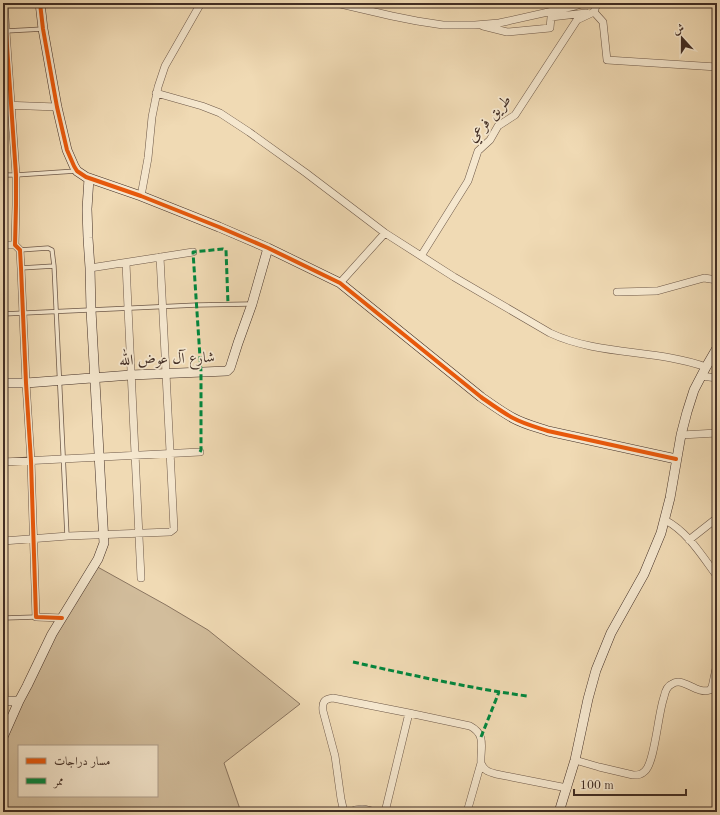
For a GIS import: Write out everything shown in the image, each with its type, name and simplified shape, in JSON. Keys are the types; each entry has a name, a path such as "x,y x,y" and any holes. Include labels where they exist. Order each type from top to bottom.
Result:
{"street":[{"path":"4,3 16,175 18,247 21,268 31,461 36,617 62,618"},
{"path":"40,3 43,29 57,106 67,150 74,166 78,171 89,178 141,196 219,227 268,248 340,283 481,396 514,418 531,426 548,431 676,459"},
{"path":"141,196 148,158 152,117 161,77 165,66 201,3"},
{"path":"336,3 381,14 443,25 475,25 513,21 584,3"},
{"path":"594,12 597,3"},
{"path":"475,25 507,32 550,28 551,17 594,12"},
{"path":"594,12 603,22 607,60 717,67"},
{"name":"طريق فرعي","path":"421,256 468,181 478,151 490,140 498,126 515,115 577,20 594,12"},
{"path":"156,94 202,106 220,113 306,173 384,233 454,277 545,330 563,338 584,344 606,349 682,360 706,367"},
{"path":"3,106 57,106"},
{"path":"3,736 52,634 98,559 103,547 87,209 89,178"},
{"path":"340,283 384,233"},
{"path":"3,245 18,247"},
{"name":"شارع آل عوض الله","path":"3,383 26,383 165,373 227,371 231,365 252,304 268,248"},
{"path":"90,268 193,252"},
{"path":"3,541 68,536 170,532 174,529 160,257"},
{"path":"126,263 141,578"},
{"path":"618,292 657,291 704,278 717,280"},
{"path":"559,812 575,760 592,684 610,633 644,574 655,550 665,520 681,435 691,398 701,376 717,348"},
{"path":"701,376 717,378"},
{"path":"681,435 717,433"},
{"path":"3,462 200,452"},
{"path":"689,540 717,518"},
{"path":"665,520 677,527 717,576"},
{"path":"575,760 633,776 644,772 650,762 661,708 668,686 673,683 680,682 698,690 710,690 717,664"},
{"path":"344,812 335,756 323,711 324,701 333,698 465,725 478,731 481,737 481,764 467,812"},
{"path":"4,701 19,701"},
{"path":"385,812 409,713"},
{"path":"481,764 482,767 489,772 567,788"},
{"path":"350,812 358,809 375,812"}],"lane":[{"path":"5,34 43,29"},
{"path":"3,175 78,171"},
{"path":"18,247 48,248 52,250 68,536"},
{"path":"21,268 54,266"},
{"path":"3,314 197,305 252,304"},
{"path":"3,585 4,701"},
{"path":"4,618 36,617"}],"shaded area":[{"path":"94,565 208,630 300,704 224,763 241,812 3,812 3,738 54,631"}],"marked path":[{"path":"200,452 201,372 193,252 226,250 228,304"},
{"path":"353,662 462,685 527,696"},
{"path":"481,737 499,692"}],"cycle path":[{"path":"4,3 16,175 15,245 20,250 21,268 31,461 36,617 62,618"},
{"path":"40,3 43,29 57,107 67,150 77,171 86,177 141,196 219,227 268,248 340,283 481,397 517,420 548,431 676,459"}]}
